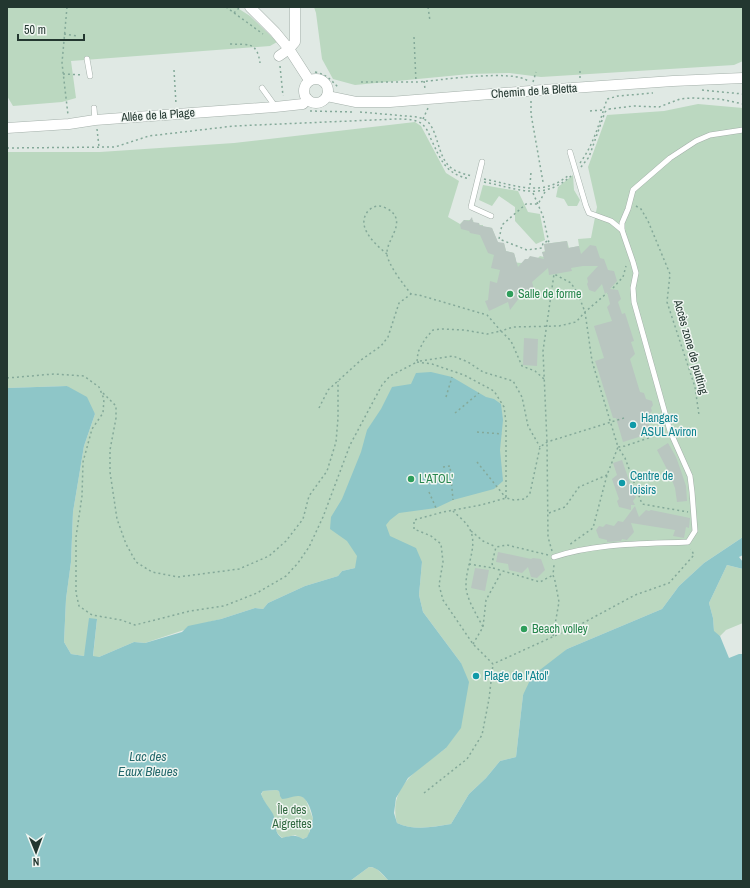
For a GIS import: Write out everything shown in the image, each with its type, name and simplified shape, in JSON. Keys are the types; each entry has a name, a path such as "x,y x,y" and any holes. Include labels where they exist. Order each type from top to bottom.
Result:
{"street":[{"path":"250,7 275,32 289,49 309,80"},
{"path":"279,56 289,49 295,42 295,7"},
{"name":"Chemin de la Bletta","path":"327,96 356,102 390,102 743,77"},
{"path":"317,78 324,81 328,88 327,96 318,103 310,102 304,96 303,89 306,82 317,78"},
{"name":"Allée de la Plage","path":"7,128 69,124 95,120 280,107 304,104 307,99"}],"lane":[{"path":"87,59 90,76"},
{"path":"262,88 280,107"},
{"path":"94,108 95,120"},
{"path":"554,556 573,550 597,547 688,542 694,531 694,514 690,476 670,431 634,302 633,288 636,273 622,230 622,223 628,209 633,190 670,158 696,141 710,135 743,130"},
{"path":"570,152 589,213 611,221 622,230"},
{"path":"482,162 471,207 491,216"}],"path":[{"path":"67,7 62,62 69,124"},
{"path":"226,7 266,36"},
{"path":"234,13 240,7"},
{"path":"428,7 430,21"},
{"path":"64,34 78,36"},
{"path":"414,37 416,82"},
{"path":"230,44 250,45 255,48 258,53 260,63"},
{"path":"279,56 280,107"},
{"path":"174,70 176,114"},
{"path":"580,70 580,81"},
{"path":"361,82 416,82 476,76 514,76 527,80 533,85 536,72"},
{"path":"63,74 83,74 90,76"},
{"path":"424,81 425,93"},
{"path":"696,89 743,94"},
{"path":"576,170 589,150 597,132 607,99 611,97 660,92"},
{"path":"590,111 634,106 659,107 680,99 691,98 720,99 743,104"},
{"path":"7,148 115,147 149,136 234,126 365,119 402,119 414,120 421,123 427,130 446,168 457,176 540,189 552,186 562,181 589,157 605,112 609,109"},
{"path":"306,111 345,111 417,117 423,119 428,123 449,166 465,175 478,179"},
{"path":"95,120 99,148"},
{"path":"530,185 531,172"},
{"path":"538,204 545,192"},
{"path":"533,193 538,204 543,216 548,242 543,243 542,248 527,250 500,239 502,225 526,204 538,204"},
{"path":"387,254 397,225 392,212 379,206 372,208 365,217 364,224 366,231 387,254 400,279 411,294 487,316 511,341 522,366 535,371 544,379"},
{"name":"Accès zone de putting","path":"628,209 636,206 641,210 648,221 670,274 667,302 695,387 699,415"},
{"path":"613,288 623,277 626,270 629,251"},
{"path":"553,636 559,602 553,575 554,556 548,537 547,442 543,351 554,274 570,284 578,294 585,312 592,361 618,446 625,458 642,504 694,514"},
{"path":"319,408 328,390 361,360 381,346 388,337 399,302 411,294"},
{"path":"417,362 418,352 425,339 433,330 464,330 487,334 513,327 559,326 576,322 585,312 607,294"},
{"path":"101,391 104,399 103,413 92,429 83,462 82,496 76,537 76,593 80,606 92,615 121,620 134,625 190,611 224,606 257,593 286,576 298,563 309,547 350,445 382,385 390,376 417,362 453,356 468,362 483,372 513,381 522,397 528,426 540,447"},
{"path":"417,362 432,364 464,375 494,391 504,406 506,422 506,498"},
{"path":"7,378 54,374 84,376 99,387 116,406 116,418 110,450 110,472 117,519 126,544 136,562 147,569 152,572 178,577 239,569 269,556 286,541 303,519 309,496 327,471 336,442 338,418 338,381"},
{"path":"446,397 452,377"},
{"path":"455,413 479,393"},
{"path":"493,664 474,644 443,600 439,585 443,562 441,544 431,536 414,529 414,520 453,510 481,506 506,498 514,500 524,499 530,492 540,447 547,442 624,418"},
{"path":"618,446 625,446 670,431"},
{"path":"478,432 502,434"},
{"path":"453,510 471,531 483,541 496,547 507,545 554,556 593,528 607,475 618,446"},
{"path":"477,462 506,498"},
{"path":"443,466 450,466 453,500"},
{"path":"548,513 565,507 579,487 607,475"},
{"path":"429,492 436,508"},
{"path":"471,531 473,542 466,585 472,606 483,626"},
{"path":"493,664 583,623 635,595 669,583 694,555 688,542"},
{"path":"493,568 492,564 496,547"},
{"path":"469,564 493,568 540,582 553,575"},
{"path":"474,644 483,626 486,600 502,571"},
{"path":"424,793 467,759 482,735 489,699 493,664"}],"green space":[{"path":"7,7 236,7 250,16 277,42 270,46 71,61 76,98 62,102 13,106 7,96"},
{"path":"314,7 743,7 743,61 734,65 541,77 509,73 470,74 355,85 333,79 322,59"},
{"name":"L'ATOL'","path":"698,104 743,108 743,537 704,563 679,586 662,609 567,649 523,695 516,757 500,761 486,778 469,794 451,824 423,828 410,827 397,823 395,810 397,798 408,779 417,770 446,748 461,663 423,612 419,595 422,562 355,568 342,571 338,576 305,586 268,603 263,609 255,608 145,643 134,642 99,657 93,657 97,619 84,656 71,654 64,642 66,599 71,562 73,512 84,446 95,414 67,386 7,388 7,152 100,152 234,143 415,122 421,126 446,173 459,181 448,217 460,224 464,220 473,220 474,224 479,223 480,225 483,225 483,229 488,227 492,228 498,243 504,243 506,251 514,253 516,260 514,262 525,263 532,262 540,256 544,257 542,252 545,251 544,244 567,241 569,248 579,246 578,239 591,238 597,207 588,167 607,115 664,111"},
{"path":"573,175 574,190 580,200 577,206 568,206 564,199 556,197 558,187"},
{"path":"483,185 518,191 528,212 540,214 545,240 536,244 515,221 515,207 499,196 492,206 479,200"},
{"path":"727,565 743,569 743,623 726,630 720,636 714,632 713,618 709,603"},
{"name":"Île des Aigrettes","path":"263,791 279,791 280,796 302,796 306,800 313,819 309,824 310,829 306,838 303,839 295,835 283,838 278,834 275,823 261,795"},
{"path":"369,867 376,868 389,881 350,881"}],"water":[{"name":"Lac des Eaux Bleues","path":"431,372 452,377 501,404 503,420 500,450 503,481 494,489 453,500 436,508 399,513 386,525 390,536 416,548 422,562 419,595 423,612 461,663 469,682 461,728 446,748 408,778 396,798 394,813 397,823 417,828 451,824 469,794 486,778 500,761 516,757 523,695 532,676 567,649 662,609 679,586 704,563 743,537 743,555 739,557 743,562 743,569 727,565 709,603 713,618 714,631 720,636 729,658 743,654 743,881 389,881 378,870 369,867 350,881 7,881 7,388 67,386 87,397 95,414 84,446 73,512 71,562 66,599 64,642 71,654 84,656 89,618 97,619 93,656 99,657 134,642 145,643 182,632 188,626 221,619 255,608 263,609 268,603 305,586 338,576 342,571 355,568 357,556 347,541 330,529 331,517 342,499 361,452 367,430 381,409 392,387 411,384 416,373","holes":["263,791 279,791 282,799 301,796 306,801 313,819 309,824 310,831 307,837 303,839 295,836 282,838 277,833 273,814 261,794"]}],"building":[{"path":"472,217 473,222 492,228 498,242 504,243 506,251 514,253 518,267 530,256 544,259 542,252 545,252 544,244 567,241 568,248 579,246 581,254 590,245 596,246 600,258 604,259 608,270 614,271 617,281 610,289 618,290 621,299 618,302 622,314 625,313 634,341 631,342 635,354 630,359 640,392 644,393 646,399 652,401 652,411 646,417 650,427 647,430 648,434 623,442 616,418 613,418 595,361 604,358 594,326 612,321 607,307 610,304 607,292 605,294 602,284 595,292 589,290 587,284 587,278 598,266 571,268 572,271 549,275 548,268 532,282 536,296 530,294 520,297 510,310 508,302 489,311 485,301 488,300 490,281 497,283 500,270 491,268 494,255 488,253 480,235 461,229 460,225 464,220 469,221"},
{"path":"524,338 538,339 537,366 523,365"},
{"path":"668,443 676,457 686,486 687,501 677,502 675,488 670,475 657,450"},
{"name":"Centre de loisirs","path":"622,460 636,497 633,501 635,505 631,505 631,510 619,507 617,501 619,499 612,479 617,475 613,463"},
{"path":"635,506 639,517 646,510 651,510 690,518 689,528 686,527 684,538 673,536 675,530 631,523 634,532 627,540 622,539 621,541 607,542 607,540 599,538 596,530 599,526 603,527 606,524 614,526 618,521 623,522"},
{"path":"498,552 531,559 541,559 545,570 537,578 531,577 528,567 522,573 509,570 508,564 496,562"},
{"path":"475,568 489,570 485,591 471,588"}],"place":[{"name":"Salle de forme","path":"510,294"},
{"name":"Hangars ASUL Aviron","path":"633,425"},
{"name":"L'ATOL'","path":"411,479"},
{"name":"Centre de loisirs","path":"622,483"},
{"name":"Beach volley","path":"524,629"},
{"name":"Plage de l'Atol'","path":"476,676"}]}
